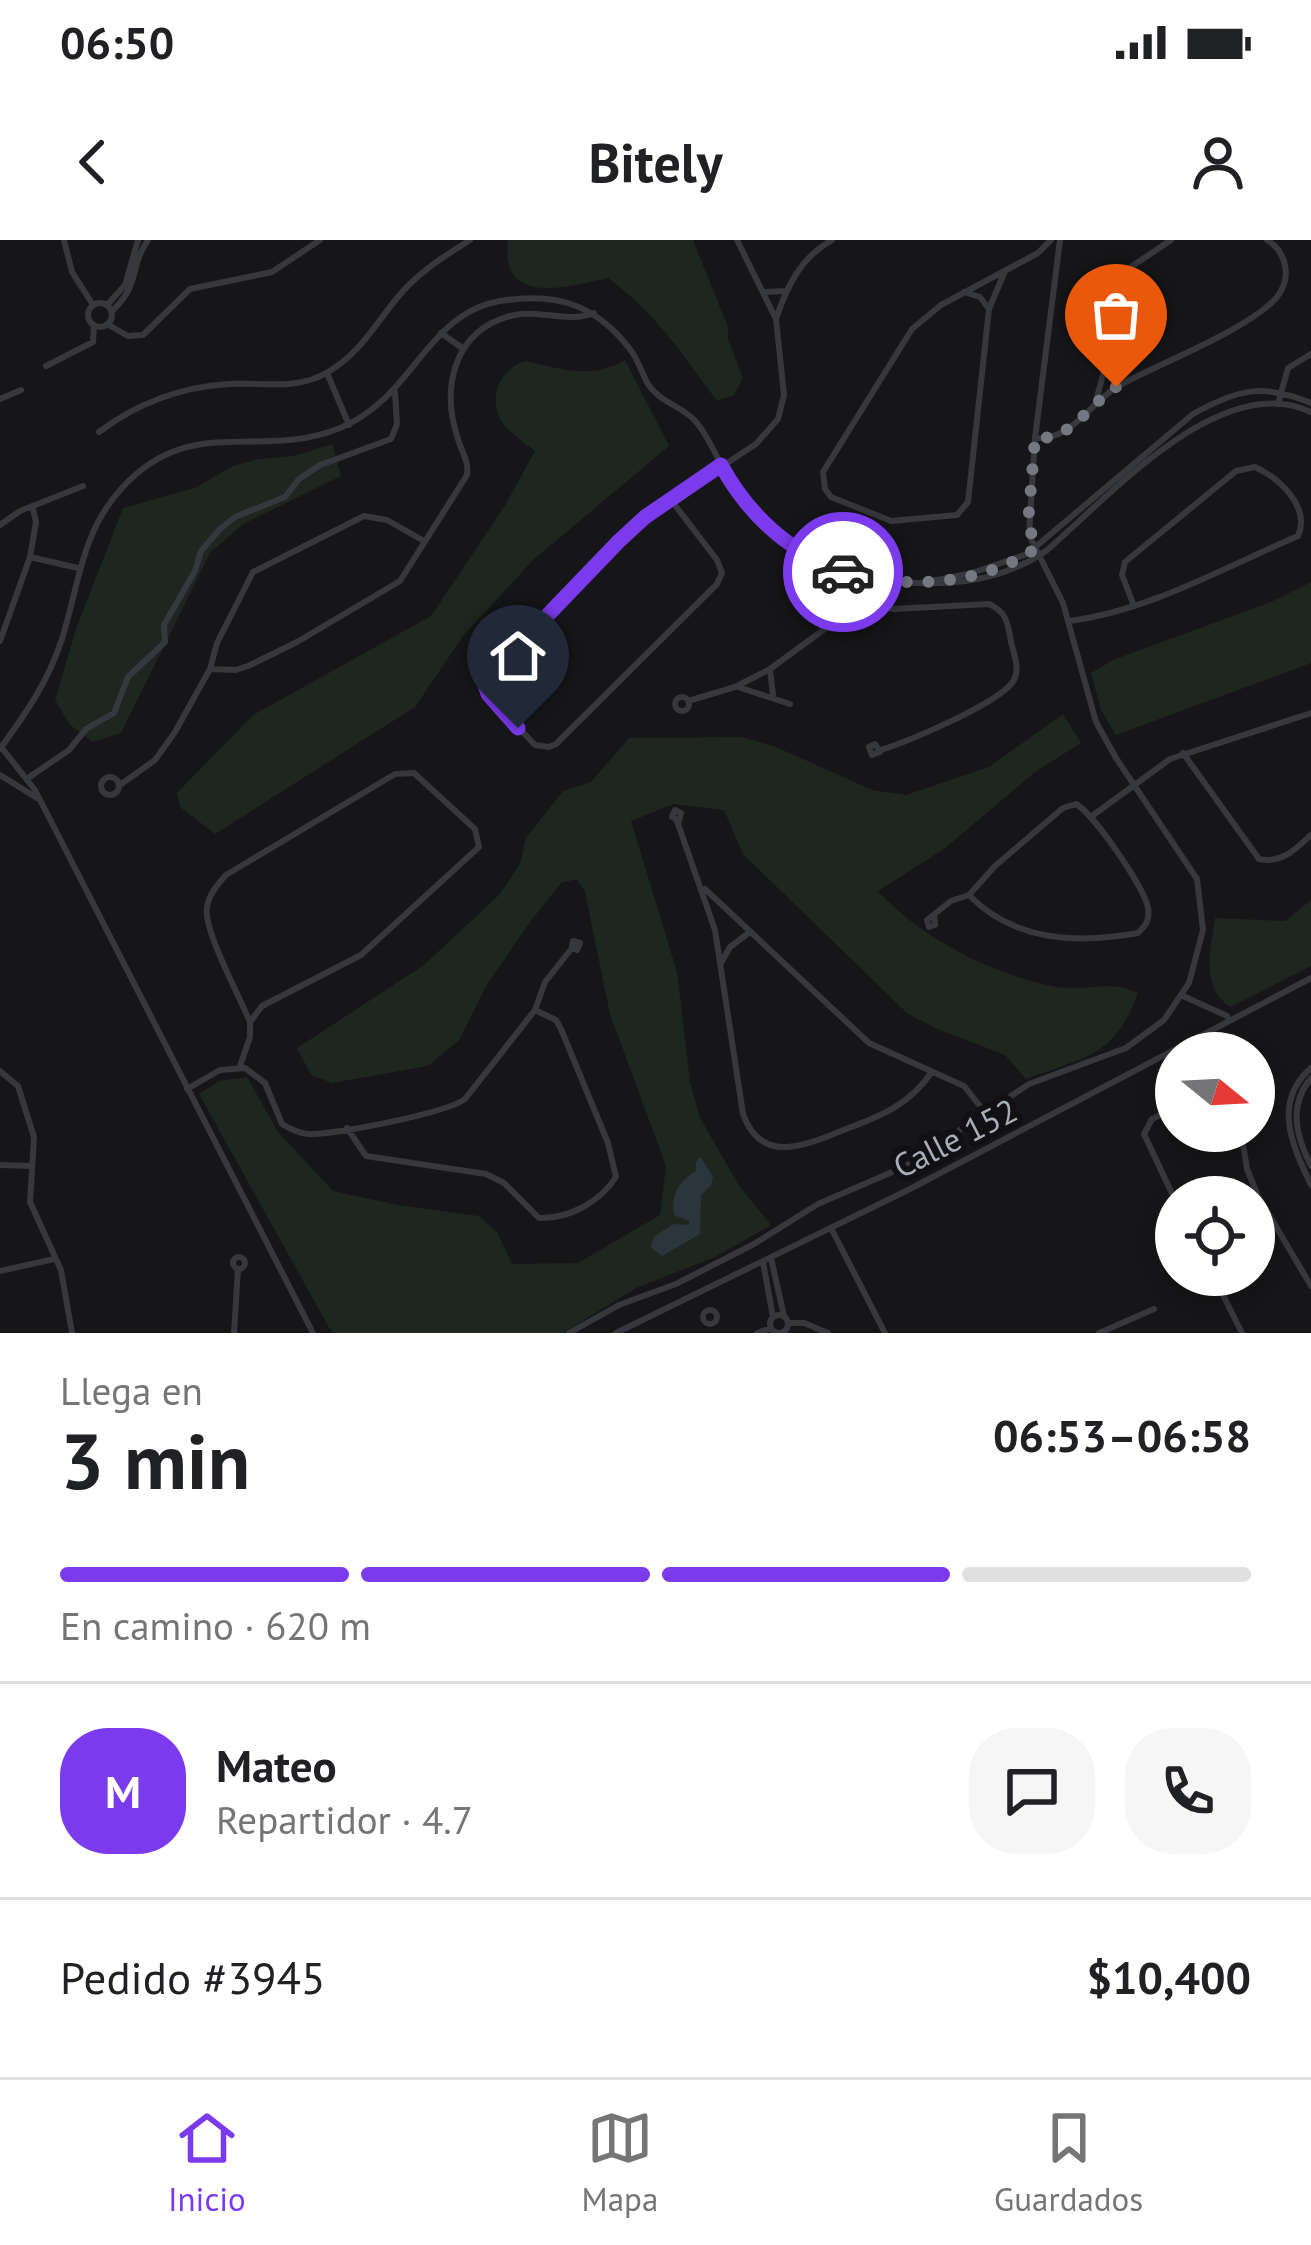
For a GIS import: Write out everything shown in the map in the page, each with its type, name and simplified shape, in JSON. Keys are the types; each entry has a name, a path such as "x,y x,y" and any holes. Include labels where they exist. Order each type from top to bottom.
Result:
{"street":[{"path":"64,240 72,272 93,305 109,309"},
{"path":"107,324 109,309 132,288 144,240"},
{"path":"94,325 107,324 128,336 143,334 190,289 272,272 320,240"},
{"path":"99,432 116,418 173,393 228,384 299,383 327,373 373,334 412,281 470,240"},
{"path":"671,500 717,560 722,573 716,584 556,744 536,745 488,694 485,685 491,674 619,541 671,500 756,444 778,419 784,395 776,319 737,240"},
{"path":"776,319 785,291 808,256 832,240"},
{"path":"569,1333 754,1244 818,1204 906,1166 1029,1084 1126,1048 1164,1020 1183,996 1201,949 1201,895 1181,854 1116,758 1088,703 1069,621 1028,523 1060,240"},
{"path":"1096,400 1112,284 1171,240"},
{"path":"1035,438 1060,435 1116,387 1237,325 1276,297 1286,269 1280,250 1267,240"},
{"path":"1005,271 989,309 964,510 957,515 891,521 831,497 823,472 912,329 964,292 1050,243 1057,254"},
{"path":"763,292 785,291"},
{"path":"964,292 980,297 989,309"},
{"path":"314,1333 40,800 28,778 1,748 29,712 51,666 68,618 78,568 106,506 151,462 201,442 295,441 349,425 394,392 460,314 493,302 544,297 594,313 632,352 650,387 696,422 743,503 808,558 861,577 967,582 1021,566 1193,414 1243,392 1280,391 1311,403"},
{"path":"46,366 93,342 94,325 88,315 93,305"},
{"path":"211,669 236,670 248,665 400,581 468,467 452,408 452,373 462,348 484,327 504,317 544,312 572,319 594,313"},
{"path":"441,333 462,348"},
{"path":"1278,404 1288,368 1311,354"},
{"path":"327,373 349,425"},
{"path":"1103,375 1116,387"},
{"path":"0,399 21,390"},
{"path":"28,778 69,750 86,729 114,713 128,677 165,642 164,625 207,542 235,518 285,496 320,465 391,439 397,424 394,392"},
{"path":"1038,551 1201,421 1248,404 1278,404 1311,412"},
{"path":"1069,621 1134,606 1298,536 1304,529 1304,513 1286,486 1255,467 1236,471 1125,562 1122,575 1134,606"},
{"path":"0,525 20,511 83,486"},
{"path":"0,641 30,557 36,522 32,509"},
{"path":"120,785 155,760 211,669 217,643 246,580 261,566 364,516 387,520 424,542"},
{"path":"30,557 78,568"},
{"path":"859,604 861,577"},
{"path":"688,701 735,687 770,669 859,604 895,609 989,604 1007,620 1015,679 924,735 880,750"},
{"path":"770,669 774,696"},
{"path":"735,687 790,704"},
{"path":"1092,816 1183,753 1311,713"},
{"path":"1183,753 1258,860 1285,857 1311,836"},
{"path":"240,1067 250,1022 208,927 212,891 226,875 395,774 414,773 475,829 479,847 362,955 262,1006 250,1022"},
{"path":"0,775 40,800"},
{"path":"934,916 951,901 969,895 994,866 1063,808 1076,805 1092,816 1146,900 1148,918 1138,933 1056,939 992,916 969,895"},
{"path":"677,821 702,886 721,963 748,1129 758,1138 791,1148 809,1144 902,1105 931,1073"},
{"path":"702,886 869,1043 964,1086 984,1111"},
{"path":"721,963 730,946 750,932"},
{"path":"187,1089 220,1070 254,1071 266,1082 282,1124 312,1134 456,1106 479,1084 535,1010 545,982 572,948"},
{"name":"Calle 152","path":"616,1333 831,1228 1311,978"},
{"path":"1183,996 1231,1017"},
{"path":"241,1000 262,1006"},
{"path":"346,1128 366,1156 496,1178 539,1218 554,1219 587,1205 611,1185 615,1164 561,1029 556,1020 535,1010"},
{"path":"1311,1068 1291,1092 1288,1113 1311,1184"},
{"path":"0,1071 18,1086 34,1137 31,1208 61,1270 72,1333"},
{"path":"1311,1078 1298,1097 1296,1114 1301,1155 1311,1166"},
{"path":"1155,1118 1144,1134 1164,1176"},
{"path":"1244,1152 1258,1196 1311,1286"},
{"path":"0,1166 33,1166"},
{"path":"831,1228 886,1333"},
{"path":"0,1271 55,1259"},
{"path":"767,1259 771,1328"},
{"path":"758,1333 771,1328 781,1333 786,1320 767,1259"},
{"path":"234,1333 238,1270"},
{"path":"1224,1296 1242,1333"},
{"path":"1100,1333 1154,1309"},
{"path":"773,1317 828,1333"},
{"path":"714,1323 719,1333"}],"shaded area":[{"path":"508,240 693,240 743,378 734,395 717,401 654,320 608,278 555,288 524,284 508,261"},
{"path":"625,360 669,446 533,560 463,636 415,707 215,834 180,807 177,793 253,715 431,616 506,504 535,451 506,427 496,408 497,391 510,369 525,361 588,371"},
{"path":"332,444 341,476 243,524 210,553 121,733 93,742 70,725 55,700 76,629 123,508 195,488 233,466"},
{"path":"1311,582 1311,663 1116,735 1101,710 1091,673 1113,660 1271,602"},
{"path":"1063,714 1081,743 1035,772 944,849 878,891 937,939 1008,974 1056,987 1117,987 1138,993 1108,1043 1081,1059 1026,1079 1005,1055 908,1014 743,854 724,810 674,804 631,821 677,972 690,1081 699,1116 740,1187 771,1225 715,1257 636,1288 563,1333 332,1333 199,1094 219,1081 247,1077 278,1132 333,1191 479,1216 497,1232 512,1264 578,1263 660,1215 666,1166 610,1014 585,892 577,879 561,883 486,986 459,1040 428,1066 332,1083 311,1075 297,1048 424,965 499,895 520,864 526,838 563,791 591,782 629,738 741,737 774,746 872,790 906,795 989,767"},
{"path":"1311,900 1311,966 1231,1007 1221,999 1210,967 1215,918 1285,921"},
{"path":"700,1157 713,1176 711,1186 701,1195 700,1234 662,1256 650,1247 654,1237 673,1224 689,1225 674,1215 675,1194 696,1171"}],"way so far":[{"path":"843,572 916,583 972,573 1016,560 1036,548 1028,523 1035,438 1051,439 1068,430 1096,400 1116,387"}],"route":[{"path":"518,728 488,694 485,685 491,674 645,517 721,465 743,503 783,540 808,558 843,572"}]}
